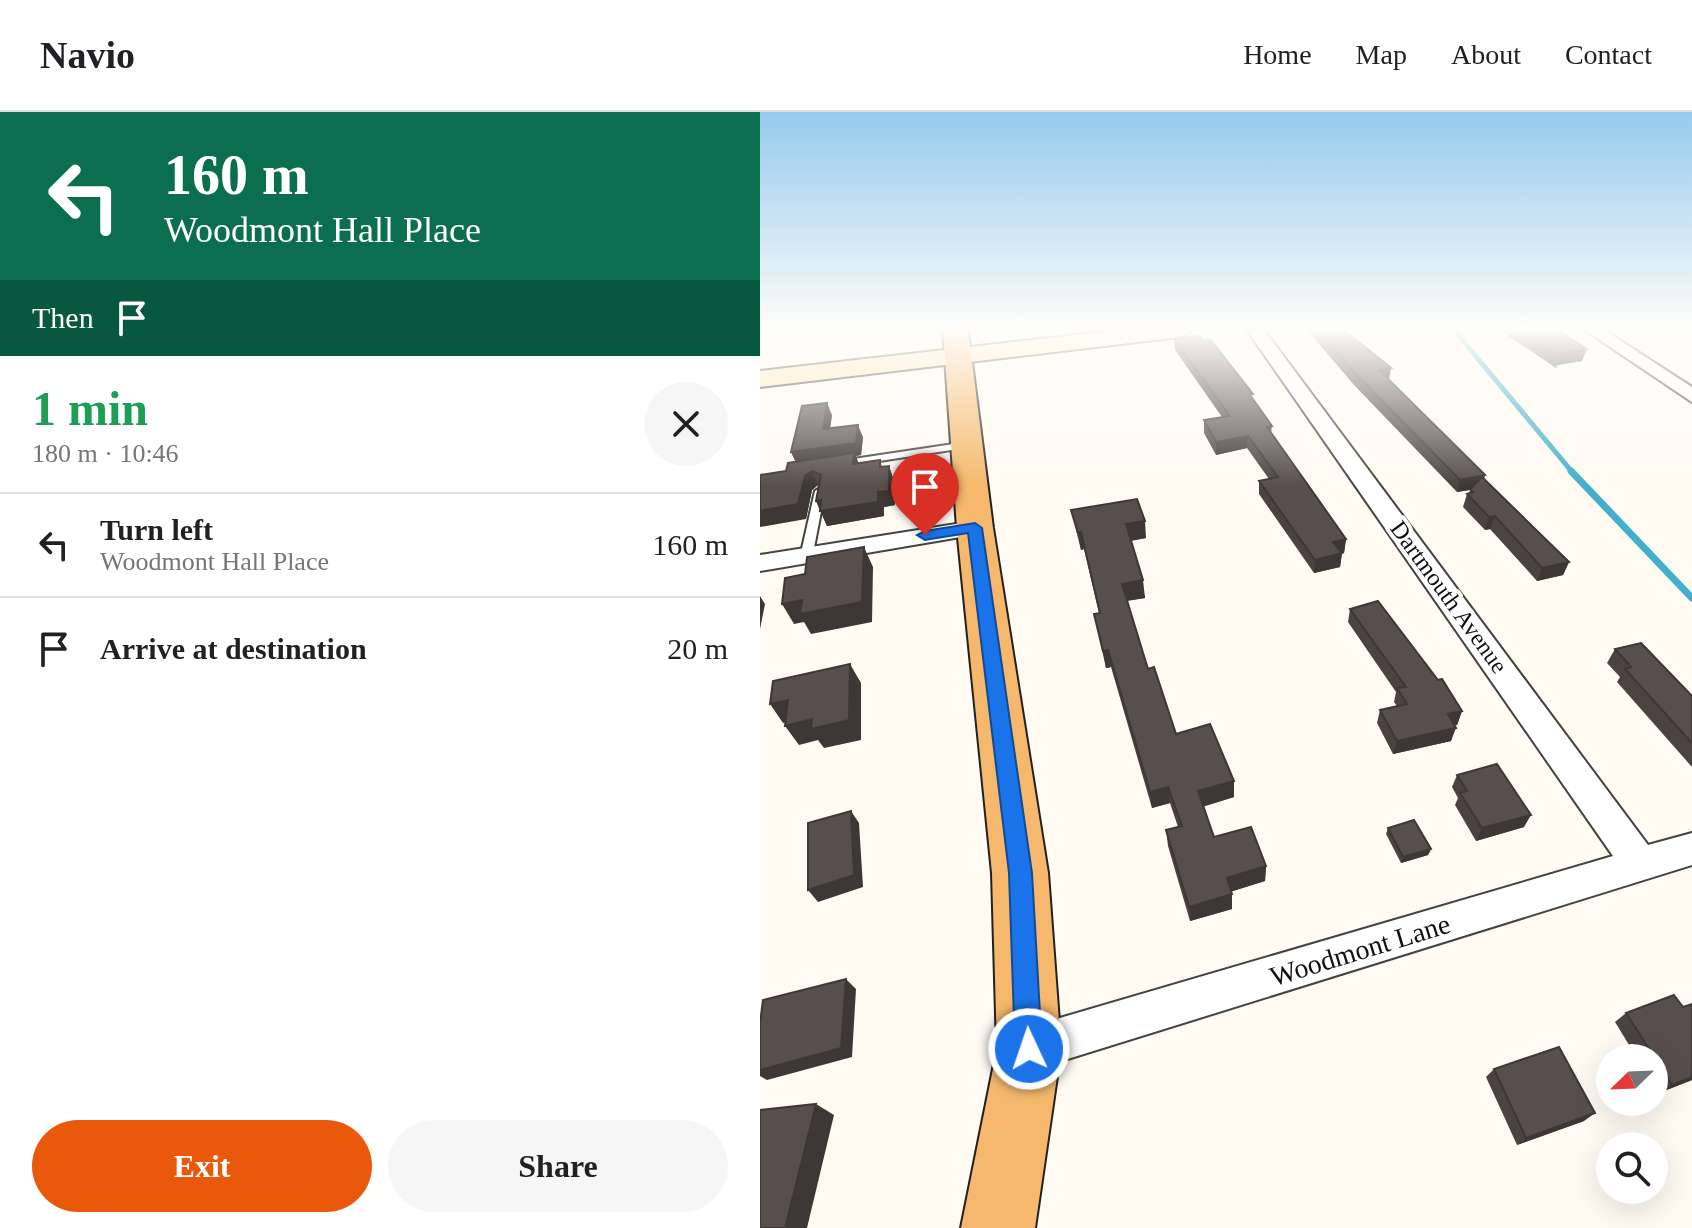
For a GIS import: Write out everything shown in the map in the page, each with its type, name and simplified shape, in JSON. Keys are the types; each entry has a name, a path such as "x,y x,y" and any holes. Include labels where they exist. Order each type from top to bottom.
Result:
{"main road":[{"path":"960,382 975,528 1020,873 1029,1049 998,1228"}],"street":[{"name":"Dartmouth Avenue","path":"1293,382 1641,865"},
{"path":"1671,382 1692,396"},
{"path":"760,563 975,528"},
{"name":"Woodmont Lane","path":"1029,1049 1692,849"}],"lane":[{"path":"833,465 967,445"},
{"path":"807,553 820,491"}],"building":[{"path":"1205,382 1244,382 1272,426 1267,427 1346,539 1333,542 1342,553 1315,560 1259,481 1278,477 1248,436 1216,442 1204,420 1230,416"},
{"path":"1364,382 1391,382 1485,475 1460,480"},
{"path":"827,403 823,429 858,425 856,443 791,452 802,406"},
{"path":"854,453 853,464 880,460 880,467 889,466 889,491 878,492 878,502 820,511 821,500 816,501 821,475 812,471 805,476 798,504 760,511 760,475 786,471 788,463"},
{"path":"1482,477 1569,562 1542,568 1495,516 1489,517 1467,494 1473,492 1470,489"},
{"path":"1137,499 1145,521 1126,524 1143,580 1122,584 1148,669 1154,667 1176,734 1210,724 1234,781 1198,791 1214,837 1251,827 1266,866 1227,878 1232,894 1189,907 1166,830 1182,826 1168,787 1150,792 1108,650 1103,651 1094,614 1100,613 1081,532 1078,533 1071,510"},
{"path":"864,547 862,602 800,614 802,600 782,604 785,578 805,574 807,557"},
{"path":"1378,601 1438,680 1442,679 1462,711 1448,714 1456,728 1397,741 1380,710 1407,704 1397,688 1406,687 1350,609"},
{"path":"1641,643 1692,696 1692,743 1625,669 1631,667 1615,649"},
{"path":"850,664 849,720 811,729 812,719 785,726 788,700 770,704 773,681"},
{"path":"1497,764 1531,815 1482,828 1460,793 1467,791 1457,775"},
{"path":"851,811 854,875 808,890 808,823"},
{"path":"1414,820 1431,849 1403,857 1388,828"},
{"path":"846,979 841,1048 760,1070 763,1000"},
{"path":"1674,995 1683,1007 1692,1004 1692,1077 1672,1085 1668,1079 1668,1044 1646,1044 1626,1013"},
{"path":"1559,1047 1595,1113 1526,1138 1494,1069"},
{"path":"816,1104 785,1228 760,1228 760,1110"}],"waterway":[{"path":"1497,382 1573,473"},
{"path":"1571,471 1692,598"}],"route":[{"path":"925,535 975,528 1020,873 1029,1049"}]}
